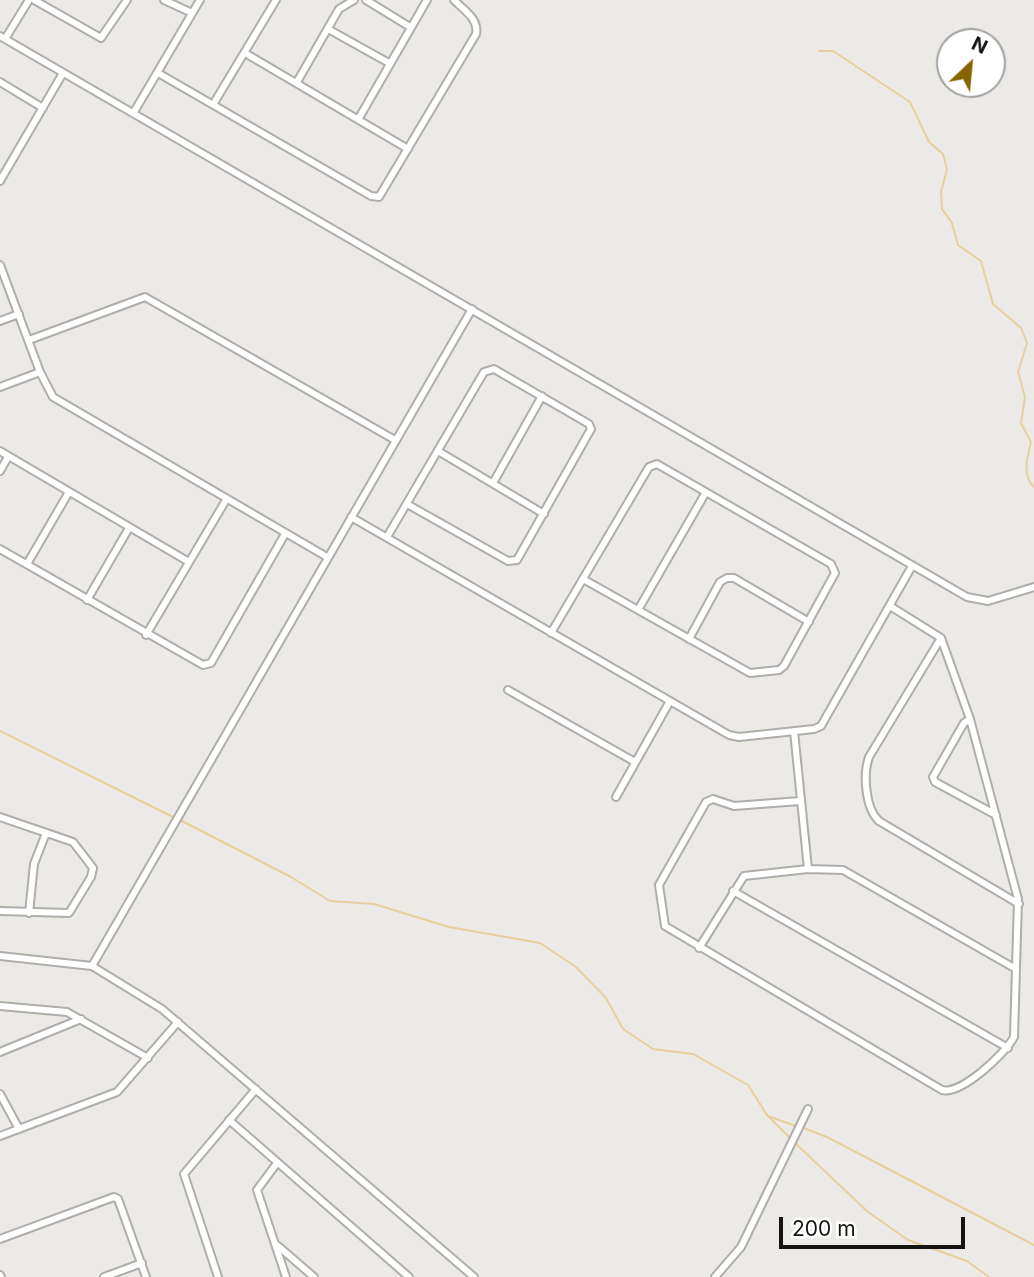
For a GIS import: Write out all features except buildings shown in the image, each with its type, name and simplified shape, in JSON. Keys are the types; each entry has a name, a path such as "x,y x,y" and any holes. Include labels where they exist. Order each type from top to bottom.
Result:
{"street":[{"path":"127,0 102,38 32,0 2,38 134,112 912,565 979,601 1034,587"},
{"path":"164,0 192,13"},
{"path":"134,112 200,0"},
{"path":"214,103 275,0"},
{"path":"297,82 339,9 354,0"},
{"path":"366,0 410,27"},
{"path":"359,118 427,0"},
{"path":"158,73 376,198 384,192 476,34 478,27 474,20 454,0"},
{"path":"328,29 389,63"},
{"path":"245,53 408,149"},
{"path":"0,181 63,73"},
{"path":"0,82 43,108"},
{"path":"0,265 40,372 49,392 62,404 327,557"},
{"path":"29,340 145,297 395,440"},
{"path":"92,966 472,309"},
{"path":"0,321 19,314"},
{"path":"387,537 488,369 494,369 589,424 591,429 544,514 517,560 513,562 407,504"},
{"path":"0,387 40,372"},
{"path":"493,483 542,397"},
{"path":"0,451 189,562"},
{"path":"438,451 544,514"},
{"path":"0,471 8,457"},
{"path":"551,633 583,579 652,465 657,464 835,568 834,579 779,670 743,672 583,579"},
{"path":"27,565 69,492"},
{"path":"638,610 706,492"},
{"path":"146,635 226,500"},
{"path":"351,517 734,737 794,732 821,726 912,565"},
{"path":"87,600 129,528"},
{"path":"0,549 146,635 203,665 211,663 285,534"},
{"path":"689,639 720,582 727,578 734,578 809,621"},
{"path":"800,801 734,806 713,799 706,802 661,880 659,890 665,926 945,1091 955,1090 1008,1048 1014,1037 1019,904 970,719 941,638 890,606"},
{"path":"941,638 869,757 866,765 869,807 879,821 1019,904"},
{"path":"508,690 635,762"},
{"path":"616,797 670,701"},
{"path":"970,719 964,723 933,777 935,782 996,815"},
{"path":"794,732 808,869"},
{"path":"0,817 77,844 92,873 69,913 0,911"},
{"path":"29,913 34,864 46,833"},
{"path":"699,948 744,876 808,869 843,870 1016,969"},
{"path":"733,891 1008,1048"},
{"path":"0,956 92,966 178,1022 474,1277"},
{"path":"0,1006 57,1010 81,1019 148,1058"},
{"path":"0,1052 81,1019"},
{"path":"0,1136 117,1092 178,1022"},
{"path":"218,1277 183,1178 185,1170 256,1089"},
{"path":"0,1094 19,1129"},
{"path":"715,1277 741,1247 808,1109"},
{"path":"229,1120 409,1277"},
{"path":"277,1163 257,1190 286,1277"},
{"path":"0,1239 114,1197 118,1199 146,1277"},
{"path":"277,1245 314,1277"},
{"path":"104,1277 142,1262"}],"waterway":[{"path":"819,51 833,51 910,102 929,142 943,154 947,169 941,192 942,209 952,223 958,245 981,261 993,304 1021,328 1027,343 1018,372 1025,397 1021,423 1031,442 1027,472 1034,487"},
{"path":"0,731 175,818"},
{"path":"180,820 291,877 330,901 374,904 449,927 540,943 576,967 606,998 623,1029 653,1049 693,1054 748,1085 767,1115 790,1138"},
{"path":"768,1116 796,1126"},
{"path":"801,1127 827,1137 1034,1245"},
{"path":"794,1142 868,1212 908,1240 967,1261 989,1277"}]}
